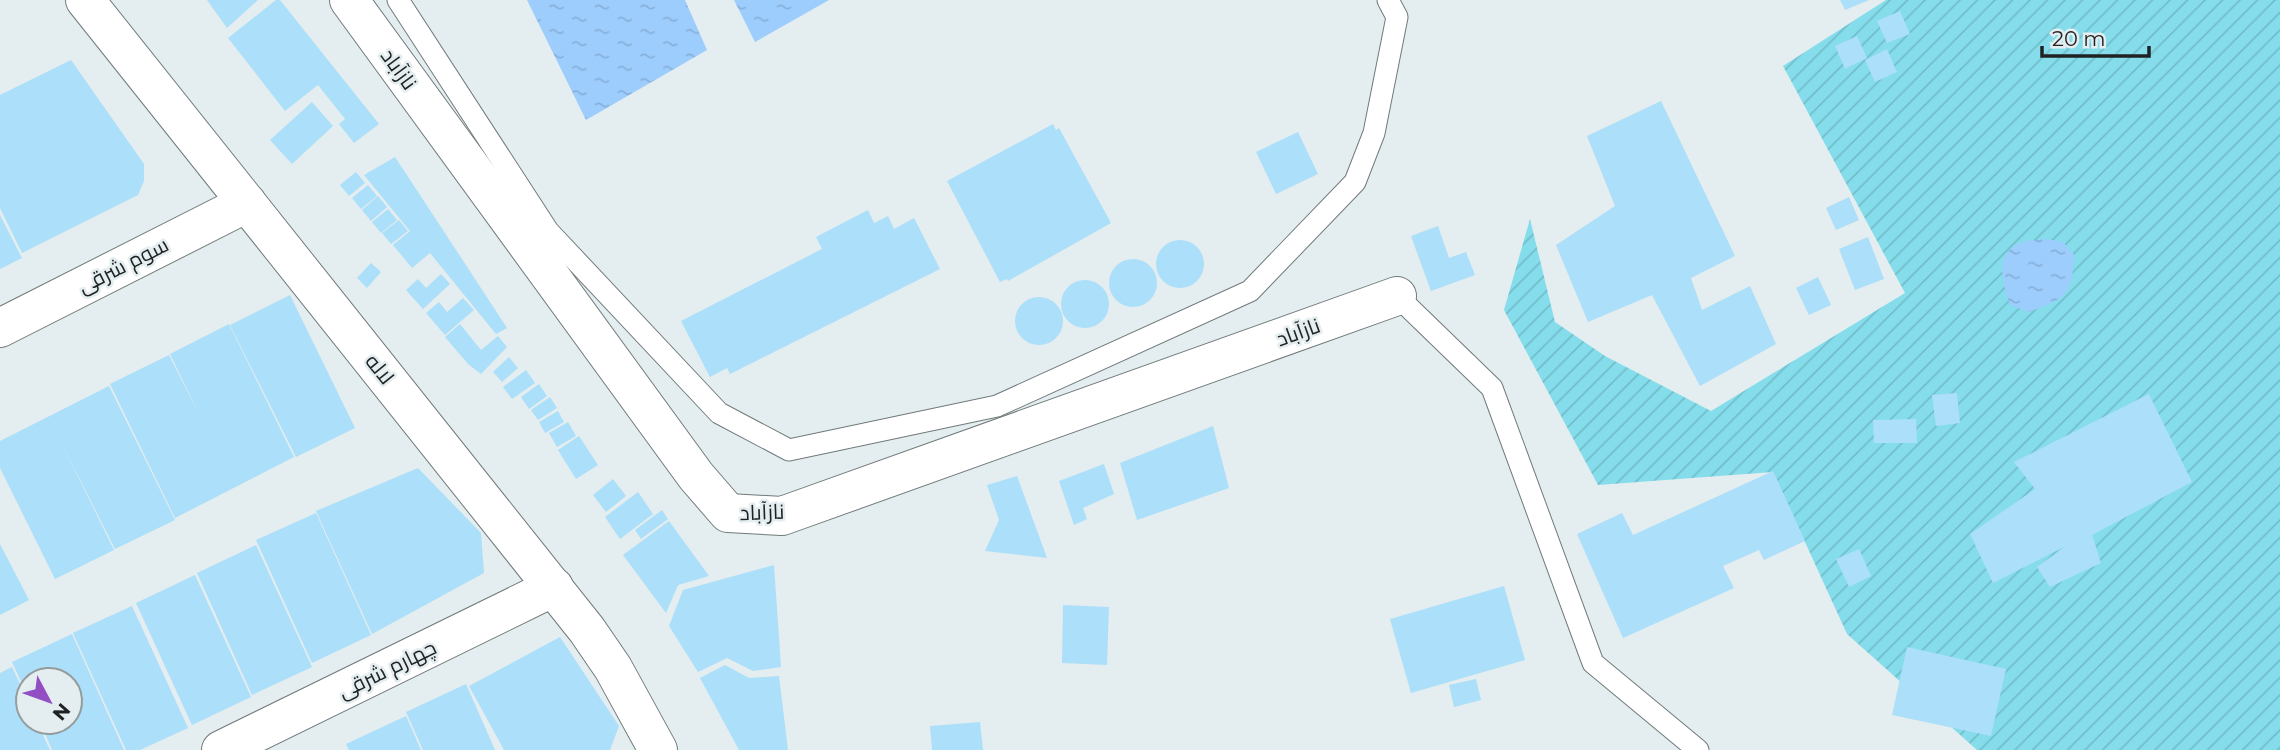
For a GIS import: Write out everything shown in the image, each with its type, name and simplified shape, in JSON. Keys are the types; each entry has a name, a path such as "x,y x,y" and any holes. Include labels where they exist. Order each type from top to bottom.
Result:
{"street":[{"name":"لاله","path":"85,0 554,587 613,668 658,750"},
{"name":"نازآباد","path":"349,0 696,476 727,513 782,516 1397,296"},
{"name":"سوم شرقی","path":"0,328 247,203"},
{"name":"چهارم شرقی","path":"220,750 554,587"}],"lane":[{"path":"398,0 548,231 719,413 789,450 997,406 1250,291 1355,182 1374,133 1397,17 1388,0"},
{"path":"1397,296 1492,388 1593,663 1698,750"}],"shaded area":[{"path":"1886,0 2280,0 2280,750 1977,750 1847,634 1773,472 1598,485 1504,310 1530,219 1555,322 1605,356 1711,411 1905,293 1783,66"}],"water":[{"path":"527,0 685,0 707,50 586,120"},
{"path":"734,0 829,0 755,42"},
{"path":"2046,239 2063,242 2074,255 2069,287 2059,299 2029,312 2010,305 2002,272 2005,256 2010,249 2021,243"}],"building":[{"path":"207,0 258,0 227,28"},
{"path":"276,0 280,0 379,124 354,143 339,124 345,119 318,85 285,111 228,38"},
{"path":"1840,0 1869,0 1845,10"},
{"path":"1900,11 1910,34 1887,43 1877,21"},
{"path":"1857,36 1867,58 1845,69 1835,46"},
{"path":"1887,49 1897,72 1875,82 1865,60"},
{"path":"71,60 144,164 144,181 138,195 22,253 0,208 0,95"},
{"path":"1661,101 1735,256 1691,278 1702,310 1750,286 1776,344 1700,386 1652,295 1588,322 1556,245 1615,206 1587,136"},
{"path":"312,102 333,126 292,164 270,140"},
{"path":"1053,124 1056,130 1059,128 1111,223 1008,281 1007,279 1000,282 947,181"},
{"path":"1298,132 1318,174 1276,194 1256,152"},
{"path":"395,157 507,328 496,334 430,253 412,268 393,245 410,231 364,175"},
{"path":"356,172 365,183 349,196 340,185"},
{"path":"368,185 377,196 361,209 352,198"},
{"path":"378,196 387,207 371,221 362,210"},
{"path":"1849,197 1859,220 1836,230 1826,208"},
{"path":"388,209 397,220 381,233 372,222"},
{"path":"868,210 874,223 888,216 894,229 914,218 940,269 730,374 727,368 710,377 681,321 822,249 816,237"},
{"path":"0,215 22,258 0,269"},
{"path":"399,220 408,231 391,244 382,233"},
{"path":"1438,226 1449,258 1466,252 1475,275 1431,291 1411,236"},
{"path":"1868,237 1884,279 1855,290 1839,249"},
{"path":"1180,240 1197,247 1204,264 1197,281 1180,288 1163,281 1156,264 1163,247"},
{"path":"1133,259 1150,266 1157,283 1150,300 1133,307 1116,300 1109,283 1116,266"},
{"path":"371,263 381,272 367,288 357,278"},
{"path":"441,274 450,284 423,309 406,290 418,279 426,288"},
{"path":"1818,277 1831,305 1809,315 1796,288"},
{"path":"1085,280 1102,287 1109,304 1102,321 1085,328 1068,321 1061,304 1068,287"},
{"path":"290,295 355,428 296,457 230,325"},
{"path":"1039,297 1056,304 1063,321 1056,338 1039,345 1022,338 1015,321 1022,304"},
{"path":"463,298 474,310 445,335 426,313 439,302 447,312"},
{"path":"229,324 294,457 175,518 110,384 169,355 200,416 170,354"},
{"path":"460,324 481,350 498,336 507,347 481,374 468,364 445,337"},
{"path":"509,357 518,368 502,382 493,372"},
{"path":"526,370 535,383 512,399 503,387"},
{"path":"539,384 547,396 529,409 521,397"},
{"path":"109,386 175,520 115,549 61,442 114,550 55,579 0,468 0,441"},
{"path":"1957,393 1960,423 1936,426 1932,395"},
{"path":"2149,394 2192,482 2092,535 2101,563 2050,587 2037,567 2066,546 1993,583 1970,534 2035,489 2014,462"},
{"path":"550,397 557,408 538,420 531,410"},
{"path":"558,411 564,422 545,433 539,422"},
{"path":"1916,419 1917,443 1874,443 1873,420"},
{"path":"568,422 576,436 557,447 549,433"},
{"path":"1213,426 1229,488 1137,520 1120,463"},
{"path":"579,436 598,465 576,479 558,450"},
{"path":"1104,464 1114,494 1083,508 1087,519 1074,525 1059,481"},
{"path":"418,468 481,533 484,573 372,634 316,511"},
{"path":"1773,471 1805,541 1764,560 1759,550 1723,566 1734,588 1623,638 1577,534 1622,513 1633,535"},
{"path":"1017,476 1047,558 985,551 999,520 987,485"},
{"path":"613,479 626,496 606,512 593,495"},
{"path":"638,492 653,514 620,539 605,517"},
{"path":"662,510 668,519 641,539 635,530"},
{"path":"316,513 371,635 312,663 256,540"},
{"path":"669,521 709,576 678,585 666,613 623,555"},
{"path":"0,544 29,600 0,615"},
{"path":"256,545 312,667 252,695 197,573"},
{"path":"1859,549 1871,576 1849,587 1836,559"},
{"path":"774,565 781,667 753,671 727,658 698,672 669,626 683,590"},
{"path":"195,575 251,697 192,725 136,603"},
{"path":"1504,586 1525,660 1411,693 1390,619"},
{"path":"1063,605 1109,607 1107,665 1062,663"},
{"path":"132,606 188,728 140,750 126,750 73,633"},
{"path":"72,634 124,750 52,750 46,736 84,736 84,666 14,666 12,662"},
{"path":"560,637 619,726 610,750 504,750 469,686"},
{"path":"1907,647 2006,669 1991,736 1892,715"},
{"path":"725,665 749,678 779,676 788,750 739,750 700,678"},
{"path":"12,667 14,671 14,736 44,736 50,750 0,750 0,673"},
{"path":"1476,679 1481,700 1454,707 1449,685"},
{"path":"466,684 495,750 423,750 406,712"},
{"path":"406,716 421,750 349,750 346,744"},
{"path":"980,722 983,750 932,750 930,726"}]}
